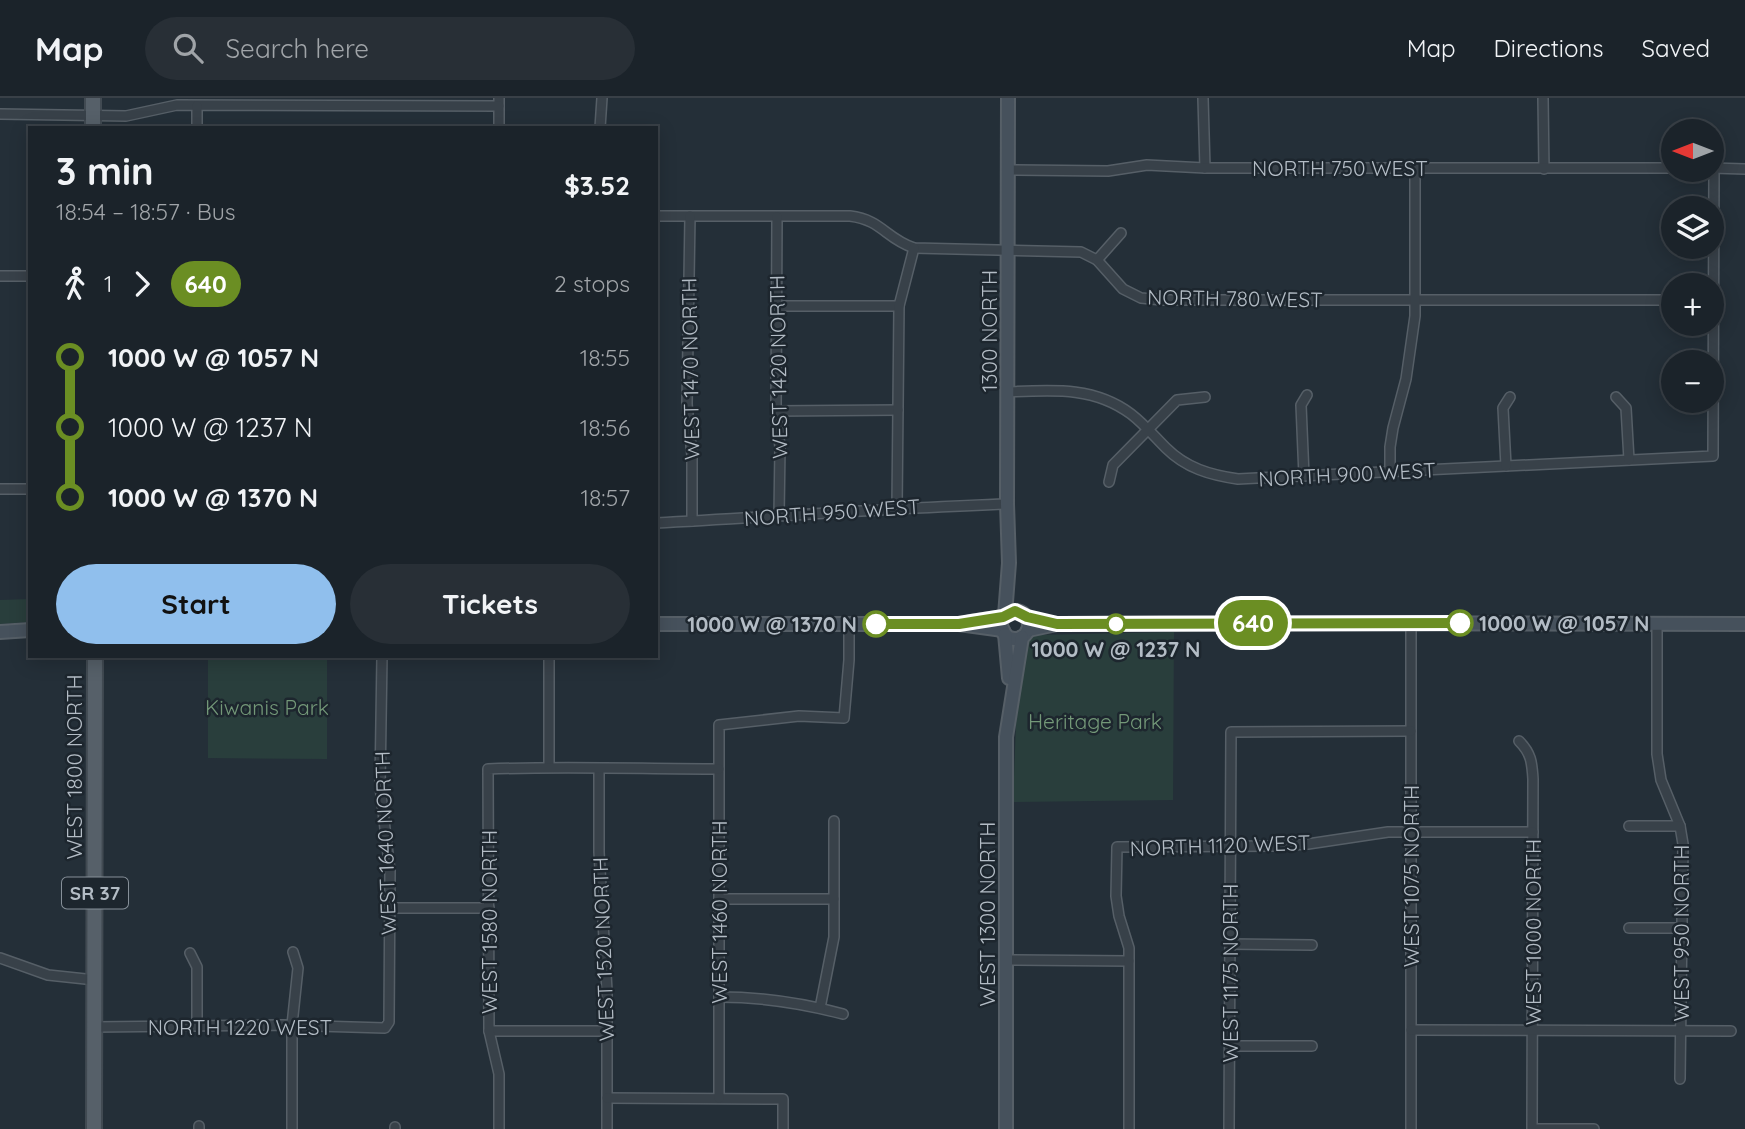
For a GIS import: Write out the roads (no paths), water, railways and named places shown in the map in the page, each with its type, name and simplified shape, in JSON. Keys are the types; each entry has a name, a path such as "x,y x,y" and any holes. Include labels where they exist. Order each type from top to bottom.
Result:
{"main road":[{"path":"93,98 93,122"},
{"name":"WEST 1800 NORTH","path":"94,1129 95,658"}],"street":[{"path":"600,126 601,98"},
{"name":"1300 NORTH","path":"1004,624 1009,563 1008,98"},
{"path":"1203,98 1205,168"},
{"path":"1543,98 1545,169"},
{"path":"0,114 93,122 177,105 499,102 499,126"},
{"path":"197,106 197,126"},
{"name":"NORTH 750 WEST","path":"1007,170 1108,171 1147,165 1205,168 1661,169"},
{"path":"1390,471 1390,447 1406,379 1415,316 1415,168"},
{"path":"1724,168 1745,169"},
{"path":"1712,273 1713,182"},
{"path":"658,216 850,216 876,223 899,243 914,248 1069,250 1081,252 1097,260 1122,233"},
{"name":"WEST 1470 NORTH","path":"690,216 687,404 692,456 692,521"},
{"name":"WEST 1420 NORTH","path":"777,217 775,411 780,447 779,516"},
{"path":"897,507 899,306 914,248"},
{"name":"NORTH 780 WEST","path":"1097,260 1123,289 1141,298 1151,299 1661,300"},
{"path":"0,276 28,276"},
{"path":"775,306 899,306"},
{"name":"NORTH 900 WEST","path":"1007,392 1066,390 1091,395 1130,413 1189,466 1210,475 1238,479 1713,456 1712,336"},
{"path":"1304,476 1301,405 1307,395"},
{"path":"1109,482 1113,465 1177,400 1205,397"},
{"path":"1506,466 1503,408 1510,397"},
{"path":"1616,397 1626,408 1629,460"},
{"path":"775,411 898,410"},
{"path":"0,489 28,489"},
{"name":"NORTH 950 WEST","path":"658,523 856,512 897,507 1007,504"},
{"name":"1300 NORTH","path":"1009,563 1025,624"},
{"path":"658,624 1004,624 1015,611 1025,624"},
{"name":"WEST 1075 NORTH","path":"1411,623 1411,1129"},
{"name":"WEST 950 NORTH","path":"1657,623 1658,767 1680,826 1683,844 1680,1079"},
{"name":"WEST 1460 NORTH","path":"719,1098 719,725 799,716 844,718 849,624"},
{"path":"1004,624 1013,638 1025,624 1745,624"},
{"name":"WEST 1300 NORTH","path":"1004,624 1011,700"},
{"name":"WEST 1300 NORTH","path":"1006,1129 1006,737 1025,624"},
{"path":"0,632 28,630"},
{"name":"WEST 1640 NORTH","path":"382,658 380,786 388,848 390,908 389,1022 384,1028"},
{"path":"549,658 549,767 599,770 719,769"},
{"name":"WEST 1175 NORTH","path":"1230,1129 1231,732 1411,731"},
{"name":"WEST 1000 NORTH","path":"1519,741 1528,749 1532,760 1532,1129"},
{"name":"WEST 1580 NORTH","path":"499,1129 499,1074 489,1031 488,769 549,767"},
{"name":"WEST 1520 NORTH","path":"599,770 599,852 606,948 607,1129"},
{"path":"820,1008 834,937 834,821"},
{"path":"1629,826 1680,826"},
{"name":"NORTH 1120 WEST","path":"1129,961 1129,948 1116,896 1117,848 1308,844 1352,836 1411,832 1533,832"},
{"path":"719,899 834,899"},
{"path":"390,908 489,908"},
{"path":"1629,928 1682,928"},
{"path":"1230,944 1312,945"},
{"path":"292,1129 292,1025 298,968 293,952"},
{"path":"190,953 197,967 197,1026"},
{"path":"0,958 48,975 95,980"},
{"path":"1006,960 1129,961 1129,1129"},
{"path":"719,997 769,999 843,1014"},
{"name":"NORTH 1220 WEST","path":"95,1027 292,1025 384,1028"},
{"path":"1411,1030 1731,1031"},
{"path":"489,1031 607,1031"},
{"path":"1230,1046 1312,1046"},
{"path":"607,1098 783,1099 783,1129"},
{"path":"1532,1129 1594,1129"}],"place":[{"name":"1000 W @ 1057 N","path":"1460,623"},
{"name":"1000 W @ 1370 N","path":"876,624"},
{"name":"1000 W @ 1237 N","path":"1116,624"}],"park label":[{"name":"Kiwanis Park","path":"267,707"},
{"name":"Heritage Park","path":"1095,721"}]}
